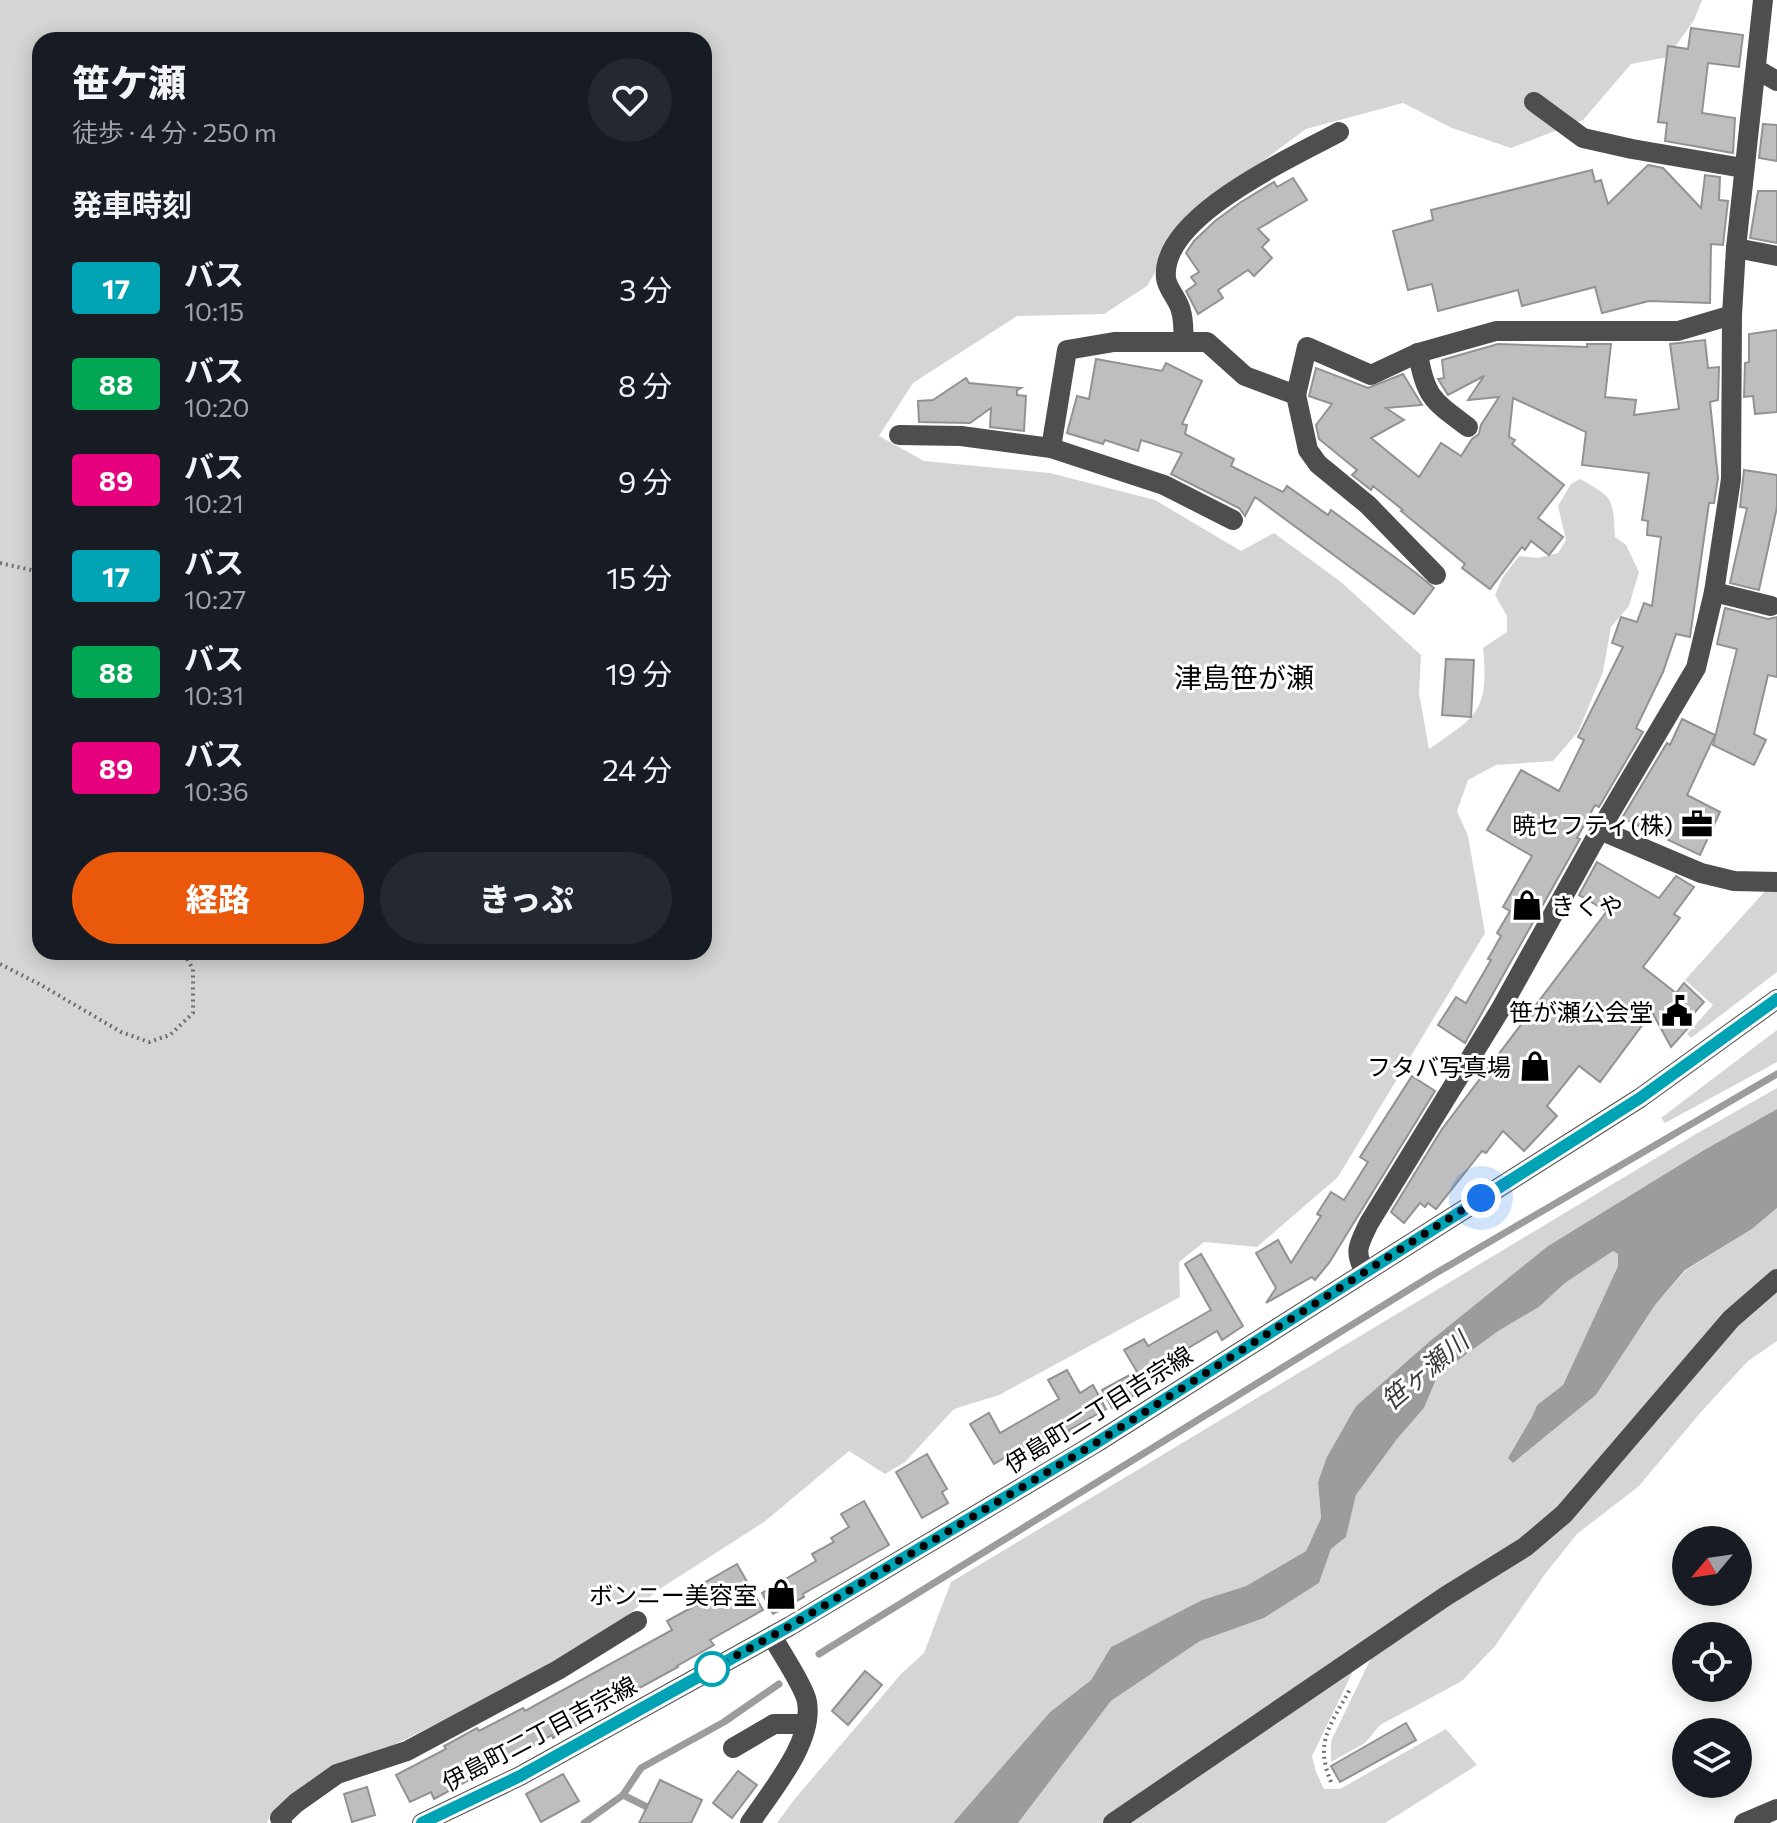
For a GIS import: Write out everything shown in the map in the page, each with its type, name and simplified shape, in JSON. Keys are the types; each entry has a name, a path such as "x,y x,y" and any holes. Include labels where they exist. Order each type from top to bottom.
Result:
{"street":[{"path":"1365,1272 1357,1258 1369,1223 1500,1010 1600,830 1696,668 1714,592 1731,479 1732,315 1736,248 1763,0"},
{"path":"1756,69 1777,81"},
{"path":"1534,102 1583,138 1743,168"},
{"path":"1184,342 1181,311 1166,278 1171,255 1193,221 1232,190 1339,132"},
{"path":"1736,248 1777,256"},
{"path":"1436,575 1368,505 1318,464 1308,450 1296,395 1307,347 1371,375 1418,353 1496,331 1678,331 1732,315"},
{"path":"1051,448 1067,350 1114,342 1207,342 1245,376 1296,395"},
{"path":"1418,353 1422,382 1435,403 1468,427"},
{"path":"899,435 961,436 1051,448 1164,485 1233,520"},
{"path":"1714,592 1771,606"},
{"path":"1600,830 1701,873 1734,881 1777,882"},
{"name":"伊島町二丁目吉宗線","path":"422,1823 520,1776 772,1636 1096,1443 1640,1098 1777,999"},
{"path":"1113,1823 1446,1596 1525,1547 1564,1514 1731,1319 1777,1279"},
{"path":"282,1823 280,1818 296,1803 337,1774 407,1751 558,1670 637,1621"},
{"path":"750,1823 801,1745 806,1724 807,1701 772,1636"},
{"path":"733,1748 774,1724 806,1724"},
{"path":"1744,1823 1777,1809"}],"path":[{"path":"0,563 32,570"},
{"path":"0,964 121,1032 149,1042 170,1035 193,1013 193,969 188,960"},
{"path":"1331,1782 1322,1761 1324,1739 1350,1688"}],"shaded area":[{"path":"0,0 1702,0 1694,20 1668,57 1631,64 1583,120 1511,148 1452,128 1403,103 1306,129 1187,217 1147,286 1104,314 1017,316 913,383 879,436 924,461 1050,473 1155,500 1241,551 1274,533 1341,582 1421,655 1419,693 1429,749 1459,728 1477,709 1484,686 1483,648 1507,632 1507,616 1495,595 1503,577 1519,556 1538,558 1558,553 1566,540 1558,506 1571,484 1580,479 1610,500 1615,537 1626,545 1639,572 1629,606 1611,627 1603,672 1578,732 1553,761 1496,765 1468,780 1457,811 1468,836 1485,933 1338,1177 1257,1247 1204,1242 1179,1262 1180,1297 999,1395 954,1409 905,1462 885,1474 849,1451 764,1522 658,1590 612,1628 555,1665 293,1795 271,1813 267,1823 0,1823"},
{"path":"1766,890 1777,891 1777,972 1691,1038 1687,1034 1713,1005 1685,980"},
{"path":"1777,1030 1777,1062 1665,1123 1661,1118"},
{"path":"1777,1088 1777,1109 1548,1246 1430,1341 1356,1406 1318,1481 1321,1518 1306,1551 1246,1586 1202,1600 1111,1647 1091,1680 1050,1712 953,1823 777,1823 901,1674 924,1653 951,1582"},
{"path":"1777,1208 1777,1271 1560,1511 1521,1543 1118,1809 1102,1823 1018,1823 1111,1701 1200,1641 1264,1618 1319,1583 1331,1549 1346,1537 1356,1495 1424,1408 1438,1375 1498,1330 1539,1307 1565,1283 1613,1251 1618,1254 1618,1266 1563,1385 1537,1405 1513,1463 1596,1395 1655,1305 1686,1270 1752,1229"},
{"path":"1777,1287 1777,1341 1748,1361 1639,1486 1577,1534 1495,1646 1462,1681 1380,1725 1365,1743 1331,1762 1331,1741 1373,1654 1528,1554 1736,1324"},
{"path":"1356,1665 1312,1756 1324,1789 1340,1789 1446,1729 1477,1765 1385,1823 1126,1823"}],"water":[{"name":"笹ヶ瀬川","path":"1777,1109 1777,1208 1752,1229 1685,1270 1655,1305 1596,1395 1513,1463 1508,1458 1537,1405 1563,1385 1618,1266 1618,1254 1613,1251 1565,1283 1539,1307 1498,1331 1438,1375 1424,1408 1356,1495 1346,1537 1331,1549 1319,1583 1264,1618 1200,1641 1111,1701 1018,1823 953,1823 1050,1712 1091,1680 1111,1647 1202,1600 1246,1586 1306,1551 1321,1518 1318,1482 1327,1457 1356,1406 1430,1341 1548,1246"}],"building":[{"path":"1691,28 1743,35 1739,67 1708,63 1702,113 1735,118 1733,153 1665,141 1667,123 1658,122 1668,46 1688,49"},
{"path":"1763,124 1777,125 1777,161 1759,158"},
{"path":"1648,165 1663,168 1701,208 1705,175 1720,177 1719,200 1728,201 1723,245 1711,244 1710,303 1649,301 1602,313 1595,287 1522,306 1518,290 1438,311 1432,284 1408,290 1393,231 1433,220 1431,210 1592,170 1595,182 1601,180 1608,204"},
{"path":"1293,178 1307,200 1258,229 1269,240 1262,247 1272,258 1254,276 1248,270 1218,290 1223,298 1198,314 1186,291 1196,284 1191,277 1199,272 1186,253 1194,241 1241,202 1274,182 1277,187"},
{"path":"1758,191 1777,191 1777,243 1750,238"},
{"path":"1777,330 1777,412 1755,414 1753,396 1744,397 1749,334"},
{"path":"1705,340 1708,368 1719,367 1718,400 1710,402 1718,478 1714,503 1709,503 1690,637 1676,634 1663,672 1636,728 1643,732 1599,807 1595,805 1577,838 1580,839 1465,1043 1438,1025 1456,997 1466,1003 1491,960 1488,959 1501,936 1497,933 1510,911 1503,907 1532,856 1487,830 1521,770 1559,791 1584,740 1578,737 1623,647 1612,643 1621,617 1637,622 1644,603 1652,606 1661,537 1647,535 1648,521 1642,520 1649,473 1582,465 1586,432 1513,398 1509,437 1515,440 1512,444 1564,485 1538,518 1563,537 1549,555 1531,541 1525,550 1522,547 1490,589 1462,568 1465,564 1403,510 1373,486 1371,490 1352,475 1357,470 1319,439 1316,425 1332,404 1309,396 1316,368 1368,388 1403,374 1422,405 1386,408 1404,420 1371,438 1419,477 1441,443 1461,456 1479,434 1481,425 1499,397 1468,400 1484,376 1448,395 1438,379 1444,378 1442,360 1498,344 1587,347 1587,344 1611,344 1605,397 1636,400 1634,415 1679,409 1670,344"},
{"path":"1096,359 1162,371 1166,363 1202,381 1182,424 1187,425 1185,434 1234,459 1231,466 1283,492 1287,486 1328,515 1331,510 1434,588 1414,614 1255,497 1245,516 1239,508 1171,474 1182,453 1141,440 1138,451 1105,440 1103,444 1067,433 1077,396 1089,399"},
{"path":"966,378 969,383 1021,388 1017,390 1017,395 1026,396 1024,431 990,427 991,408 970,423 919,422 918,401 933,400"},
{"path":"1744,470 1777,475 1777,507 1759,590 1730,583 1747,508 1740,507"},
{"path":"1725,608 1768,619 1777,617 1777,677 1768,675 1754,734 1766,740 1754,765 1713,745 1737,649 1717,644"},
{"path":"1446,659 1474,660 1471,717 1442,715"},
{"path":"1682,719 1715,735 1687,795 1720,812 1700,855 1622,818 1667,743 1670,745"},
{"path":"1597,862 1659,898 1676,876 1694,887 1674,914 1680,918 1643,967 1676,993 1684,983 1704,1002 1685,1023 1690,1026 1671,1047 1652,1012 1600,1082 1579,1066 1547,1106 1557,1116 1524,1151 1503,1131 1486,1153 1482,1151 1436,1209 1428,1203 1425,1207 1420,1203 1404,1223 1391,1212 1442,1129 1607,911 1579,895"},
{"path":"1412,1076 1435,1091 1329,1263 1315,1280 1312,1277 1266,1303 1276,1288 1256,1253 1278,1240 1291,1263 1321,1216 1317,1214 1331,1192 1344,1200 1368,1162 1360,1157"},
{"path":"1201,1254 1243,1326 1222,1340 1217,1331 1180,1353 1185,1362 1145,1385 1124,1350 1144,1339 1148,1346 1211,1310 1185,1264"},
{"path":"1067,1370 1080,1393 1093,1385 1106,1409 1022,1462 1016,1451 994,1464 970,1424 989,1413 1000,1433 1059,1399 1048,1380"},
{"path":"1135,1372 1145,1389 1112,1408 1102,1390"},
{"path":"927,1454 947,1489 942,1492 948,1503 922,1518 896,1472"},
{"path":"864,1501 889,1545 773,1614 762,1593 816,1561 812,1554 834,1542 831,1538 849,1527 841,1514"},
{"path":"737,1564 763,1610 710,1640 714,1645 579,1721 581,1723 553,1738 552,1735 434,1799 431,1792 410,1802 396,1775 446,1749 444,1746 477,1728 479,1731 523,1708 525,1711 672,1630 667,1621 711,1597 704,1583"},
{"path":"865,1671 882,1685 848,1725 832,1711"},
{"path":"1406,1723 1416,1740 1340,1782 1331,1766"},
{"path":"738,1771 757,1785 732,1818 713,1803"},
{"path":"563,1774 579,1801 541,1822 526,1794"},
{"path":"660,1780 702,1800 691,1823 639,1823"},
{"path":"367,1787 375,1815 352,1822 344,1794"}],"waterway":[{"path":"819,1654 1431,1276 1777,1074"},
{"path":"584,1823 623,1795 641,1768 724,1722 779,1684"},
{"path":"623,1795 653,1810"}],"bus line":[{"name":"17","path":"422,1823 520,1776 790,1626 1096,1443 1640,1098 1777,999"}],"place":[{"name":"暁セフティ(株)","path":"1697,824"},
{"name":"きくや","path":"1527,905"},
{"name":"笹が瀬公会堂","path":"1677,1011"},
{"name":"フタバ写真場","path":"1535,1066"},
{"name":"ボンニー美容室","path":"781,1594"}],"district":[{"name":"津島笹が瀬","path":"1244,677"}],"route":[{"path":"712,1669 790,1626 1096,1443 1481,1198"}]}
